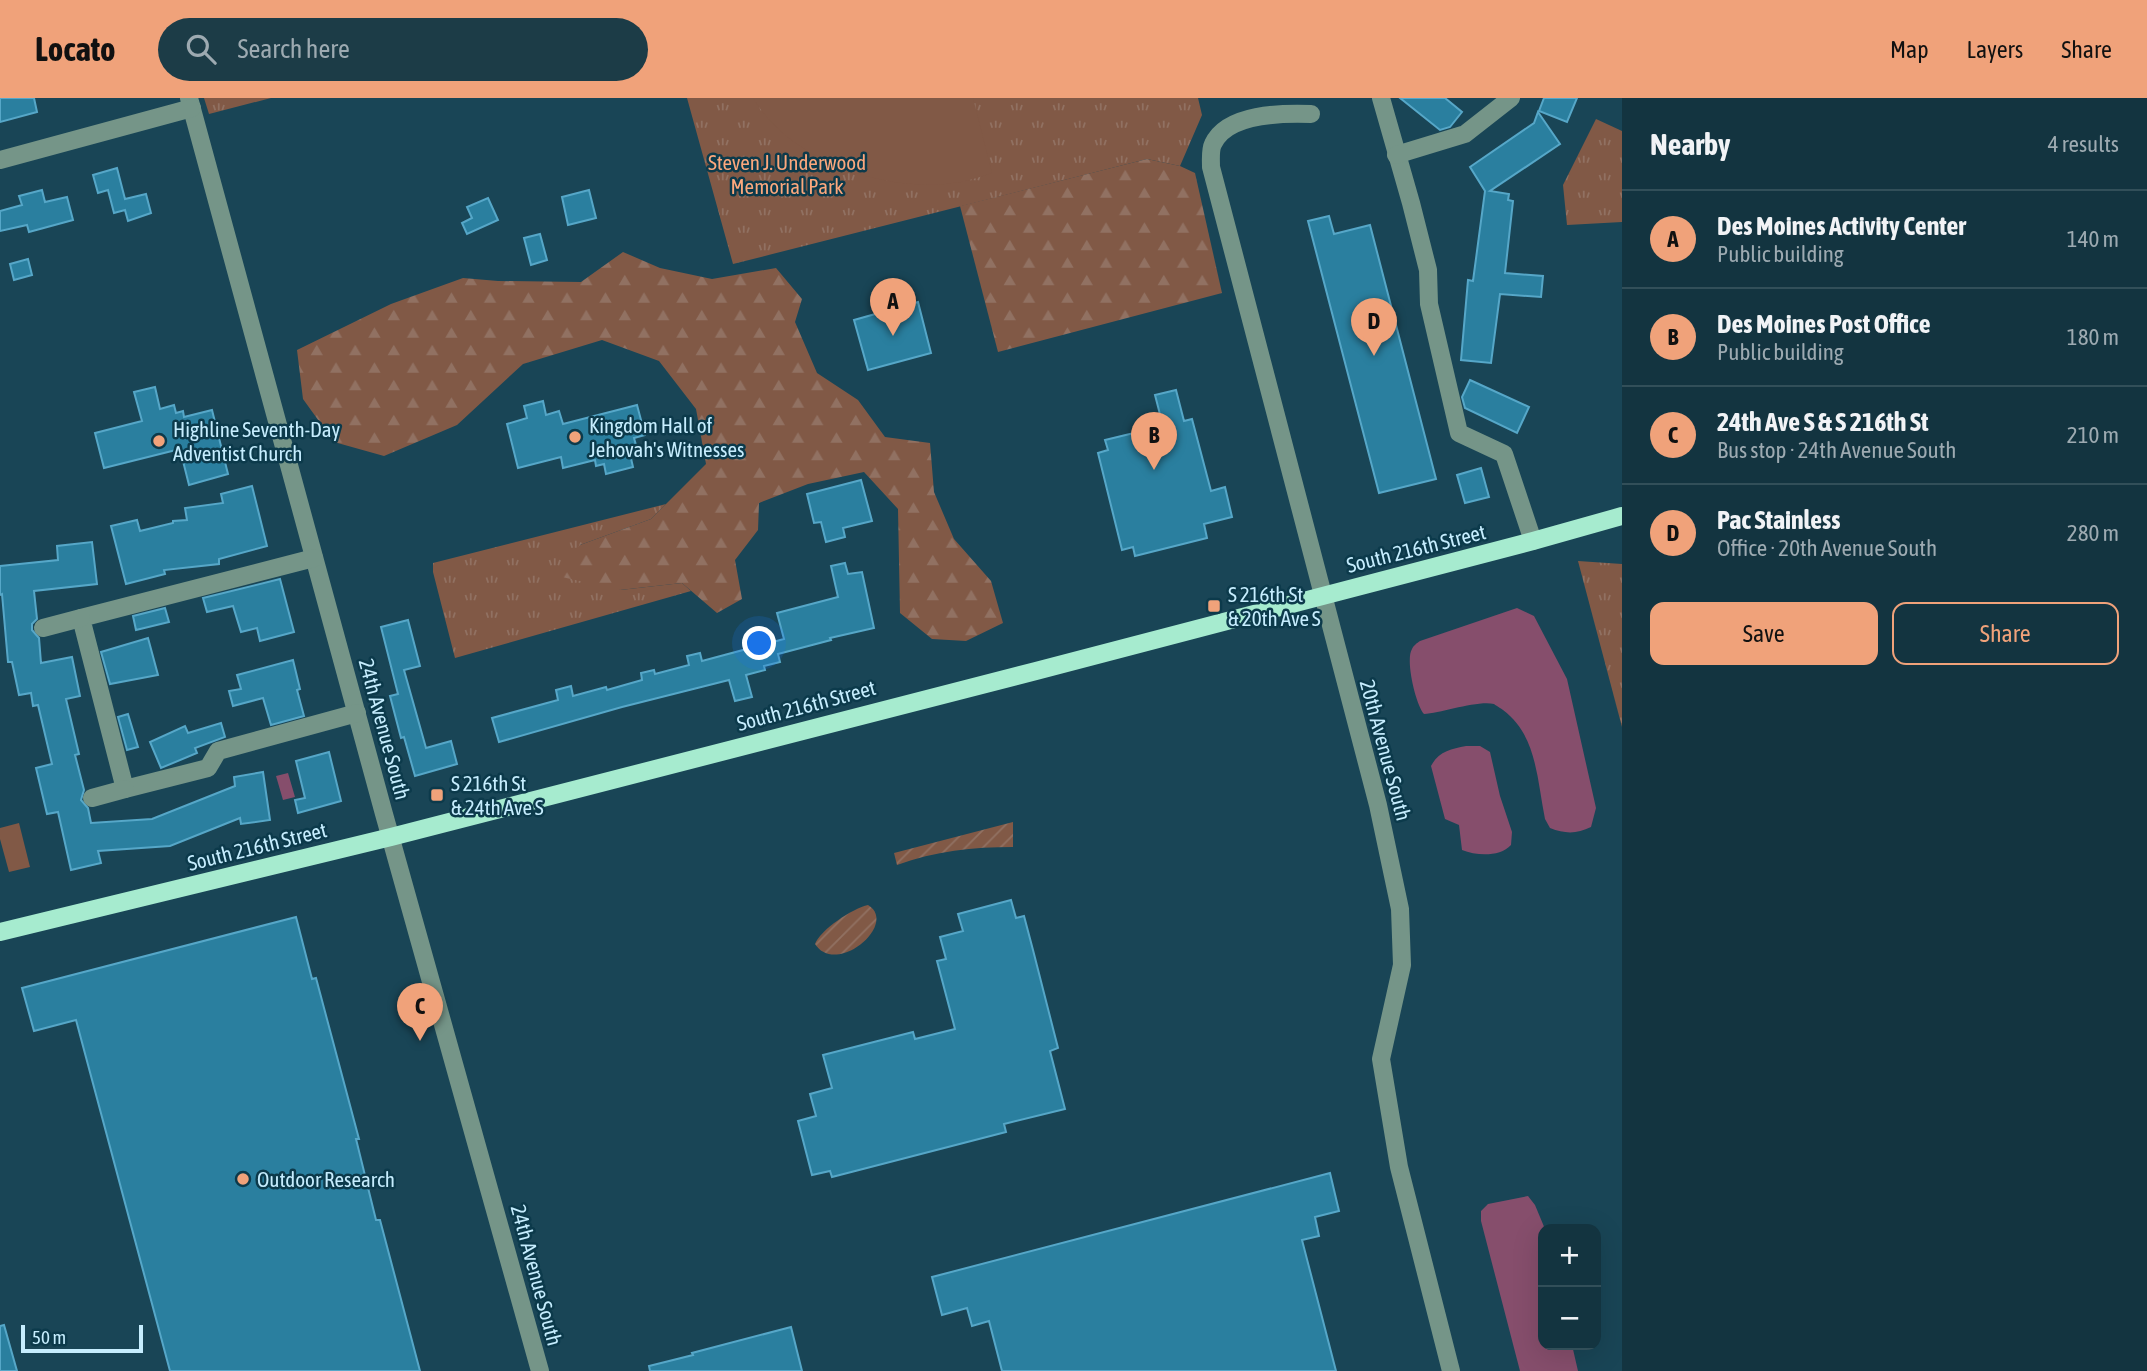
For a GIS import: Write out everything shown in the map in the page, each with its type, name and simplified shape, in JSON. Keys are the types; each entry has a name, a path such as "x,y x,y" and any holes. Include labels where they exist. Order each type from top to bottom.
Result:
{"main road":[{"name":"South 216th Street","path":"0,932 391,837 1622,516"}],"street":[{"path":"1381,98 1412,203 1427,270 1429,304 1459,433 1504,454 1533,541"},
{"path":"1396,155 1465,134 1511,98"},
{"path":"0,160 190,103"},
{"name":"24th Avenue South","path":"190,103 540,1371"},
{"name":"20th Avenue South","path":"1311,114 1283,113 1250,118 1232,125 1220,134 1212,146 1211,167 1378,806 1401,909 1402,965 1381,1059 1399,1167 1451,1371"},
{"path":"43,628 314,558"},
{"path":"81,618 125,789"},
{"path":"92,798 208,768 218,751 357,713"}],"green space":[{"path":"204,98 271,98 209,114"},
{"name":"Steven J. Underwood Memorial Park","path":"687,98 1198,98 1202,115 1180,166 1147,159 733,264"},
{"path":"753,98 973,98 992,173 961,182 933,185 874,178 845,169 792,140 770,121"},
{"path":"1596,119 1622,131 1622,222 1567,225 1563,185"},
{"path":"1147,159 1180,166 1195,173 1222,293 998,352 960,206"},
{"path":"623,252 660,268 712,279 776,268 802,299 795,322 817,373 858,400 885,437 930,443 934,492 954,539 991,581 1003,623 966,641 932,639 900,613 898,509 864,472 808,484 759,503 758,530 735,560 742,599 717,613 682,583 620,590 553,575 580,545 651,519 706,464 696,409 659,361 602,340 523,364 457,425 384,456 334,442 303,399 297,350 391,304 463,278 581,282"},
{"path":"666,504 651,519 580,545 620,590 682,583 691,591 455,658 433,563"},
{"path":"1578,561 1622,564 1622,727"},
{"path":"1013,822 1013,847 954,851 897,865 894,853"},
{"path":"19,823 30,867 9,872 0,839 0,828"},
{"path":"868,905 875,913 876,924 861,944 836,954 825,953 815,944 823,932 838,920"}],"shaded area":[{"path":"1517,608 1534,616 1567,679 1596,808 1591,827 1581,831 1566,832 1550,828 1545,819 1529,745 1523,732 1503,710 1487,703 1424,714 1415,692 1410,655 1416,644"},
{"path":"1466,746 1480,746 1490,752 1512,832 1511,845 1501,852 1481,854 1462,850 1459,825 1445,819 1431,766 1442,754"},
{"path":"288,773 295,797 283,800 276,776"},
{"path":"1528,1196 1535,1205 1543,1224 1538,1224 1538,1350 1573,1350 1578,1371 1520,1371 1481,1221 1481,1211 1488,1204"}],"building":[{"path":"0,98 34,98 37,112 0,122"},
{"path":"1400,98 1445,98 1462,112 1450,127 1440,130"},
{"path":"1544,98 1577,98 1567,122 1539,111"},
{"path":"1538,112 1560,144 1490,191 1509,194 1508,200 1513,201 1505,273 1543,276 1541,297 1500,294 1491,363 1461,360 1468,280 1473,281 1485,191 1470,167 1534,123"},
{"path":"117,168 125,199 146,194 151,213 128,221 125,210 114,213 108,190 98,193 93,175"},
{"path":"42,190 45,202 67,197 73,220 29,232 27,225 0,231 0,211 22,205 19,196"},
{"path":"589,190 596,218 568,225 562,197"},
{"path":"488,198 498,220 467,234 462,223 472,218 467,207"},
{"path":"1329,216 1334,234 1370,225 1436,479 1379,493 1308,221"},
{"path":"540,234 547,260 531,265 524,238"},
{"path":"28,259 32,275 14,280 10,264"},
{"path":"918,302 931,353 868,370 854,320"},
{"path":"1470,380 1529,407 1517,433 1465,408 1462,397"},
{"name":"Highline Seventh-Day Adventist Church","path":"155,387 160,409 174,405 176,413 183,411 184,417 212,410 228,474 189,485 180,449 104,468 95,433 142,421 134,392"},
{"path":"1176,390 1184,421 1192,419 1211,491 1225,487 1232,517 1204,524 1207,538 1135,556 1133,547 1122,550 1098,453 1108,450 1105,440 1163,426 1155,395"},
{"name":"Kingdom Hall of Jehovah's Witnesses","path":"543,401 546,415 559,411 563,424 637,405 645,435 634,438 638,452 630,454 633,467 606,474 604,464 596,466 595,460 563,468 561,457 518,468 507,424 527,418 524,406"},
{"path":"1481,468 1489,497 1465,503 1457,475"},
{"path":"861,480 872,521 843,528 845,537 826,542 821,522 814,523 807,494"},
{"path":"252,486 267,546 219,559 219,564 164,570 165,574 126,584 111,526 137,520 140,531 173,521 187,520 185,508 223,503 221,494"},
{"path":"92,542 97,584 34,591 37,619 32,624 32,630 39,638 41,663 72,657 80,696 66,699 79,754 75,755 84,790 81,800 88,808 91,823 152,819 235,786 234,777 263,772 270,820 241,824 240,818 170,846 98,851 101,863 71,870 58,812 47,814 36,768 52,764 38,705 33,706 31,693 19,695 12,662 8,662 2,594 0,595 0,566 58,560 57,546"},
{"path":"845,563 848,574 862,572 874,628 778,654 780,662 764,666 765,670 746,675 752,697 735,701 729,680 499,742 492,718 558,700 556,690 571,686 573,696 606,687 607,690 642,680 641,673 654,670 655,674 689,665 687,656 700,653 702,661 784,639 777,613 838,597 831,566"},
{"path":"280,579 294,632 260,641 257,628 241,632 233,606 207,612 203,598"},
{"path":"165,608 169,622 136,630 133,616"},
{"path":"408,620 420,666 404,670 426,748 451,741 457,764 415,776 390,696 398,694 381,627"},
{"path":"148,638 158,675 110,684 101,652"},
{"path":"293,660 304,716 271,725 263,698 233,706 229,691 241,689 237,675"},
{"path":"128,714 138,747 127,750 118,717"},
{"path":"221,723 225,737 195,748 197,753 161,768 150,742 185,726 188,733"},
{"path":"329,752 341,801 298,813 295,800 305,798 296,761"},
{"path":"1011,900 1016,918 1024,916 1033,950 1058,1048 1050,1051 1065,1109 1004,1124 1006,1132 832,1177 830,1171 812,1175 798,1121 816,1116 810,1094 832,1088 823,1055 913,1032 915,1039 955,1029 937,961 946,959 940,937 963,931 958,914"},
{"name":"Outdoor Research","path":"296,917 312,979 316,978 359,1139 356,1139 376,1220 380,1220 420,1371 170,1371 76,1020 34,1031 22,988"},
{"path":"1330,1173 1339,1211 1315,1217 1319,1236 1302,1240 1336,1371 1002,1371 989,1321 972,1326 967,1308 942,1315 932,1277"},
{"path":"4,1325 17,1371 0,1371 0,1326"},
{"path":"791,1327 802,1371 650,1371 649,1366"}],"place":[{"name":"Des Moines Activity Center","path":"893,336"},
{"name":"Pac Stainless","path":"1374,356"},
{"name":"Kingdom Hall of Jehovah's Witnesses","path":"575,437"},
{"name":"Highline Seventh-Day Adventist Church","path":"159,441"},
{"name":"Des Moines Post Office","path":"1154,470"},
{"name":"S 216th St & 20th Ave S","path":"1214,606"},
{"name":"S 216th St & 24th Ave S","path":"437,795"},
{"name":"24th Ave S & S 216th St","path":"420,1041"},
{"name":"Outdoor Research","path":"243,1179"}]}
